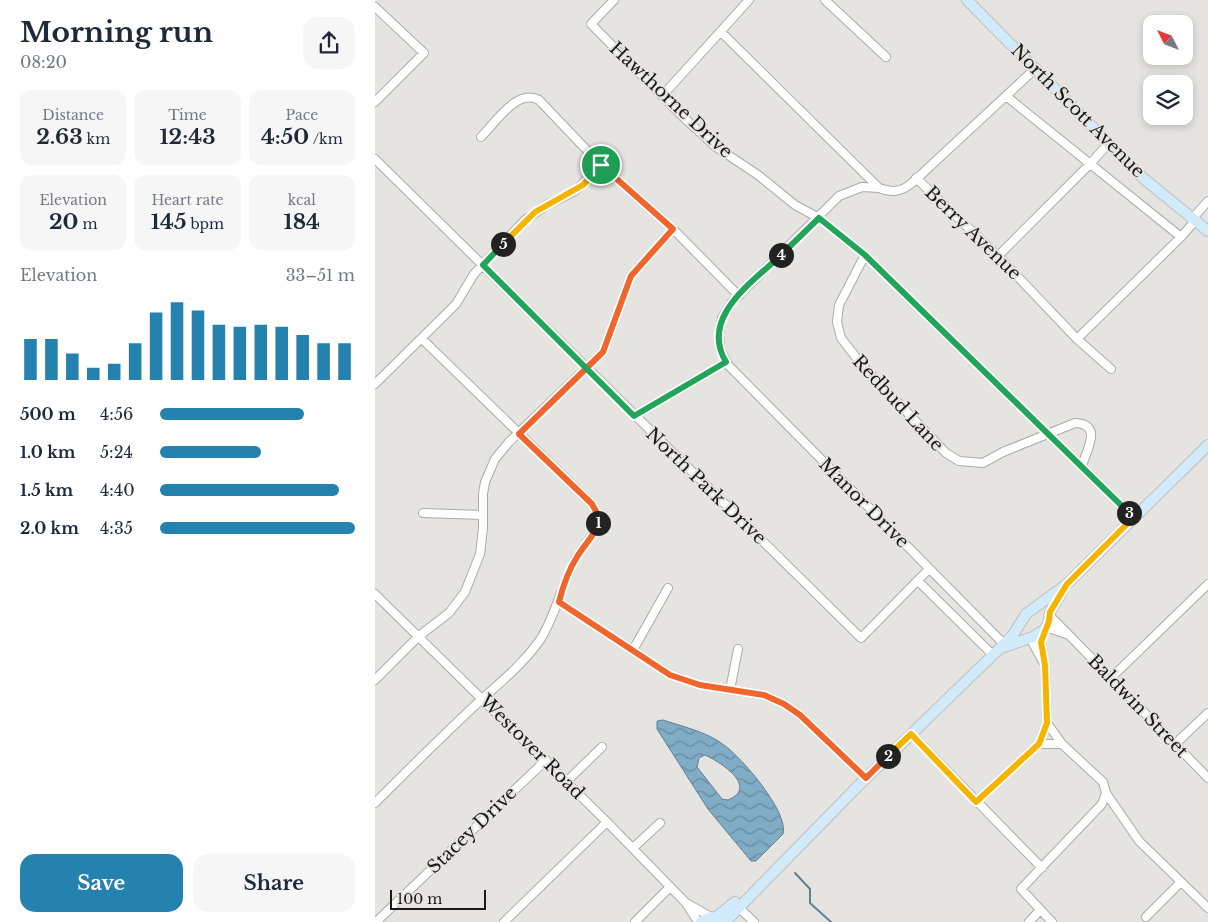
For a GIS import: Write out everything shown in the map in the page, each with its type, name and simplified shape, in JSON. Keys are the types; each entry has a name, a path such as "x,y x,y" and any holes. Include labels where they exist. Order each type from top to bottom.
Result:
{"main road":[{"name":"North Scott Avenue","path":"967,0 1158,192 1208,231"},
{"path":"712,920 738,907 760,887 771,873 866,778 999,649 1018,627 1026,614 1041,605 1067,584 1208,445"},
{"path":"999,649 1029,638 1045,629 1050,614 1067,584"},
{"path":"1041,605 1050,614"},
{"path":"1018,627 1021,634 1029,638"},
{"path":"712,920 771,873"}],"street":[{"name":"Hawthorne Drive","path":"614,0 591,24 681,115 716,147 758,175 795,205 819,218 865,255 1049,433 1133,518"},
{"path":"663,95 749,0"},
{"path":"825,0 886,57"},
{"path":"375,7 424,53 375,102"},
{"path":"721,32 879,188"},
{"path":"916,178 1036,68"},
{"path":"1006,96 1181,237"},
{"path":"481,137 523,97 539,100 601,165 673,229 739,296"},
{"path":"998,256 1109,143"},
{"name":"North Park Drive","path":"375,159 861,638 929,569"},
{"path":"375,384 456,304 466,284 525,220 547,205 575,191 601,165"},
{"name":"Berry Avenue","path":"726,362 719,341 719,326 726,309 819,218 833,201 846,191 862,187 879,188 887,191 900,190 916,178 998,256 1077,339 1111,369"},
{"path":"1077,339 1181,237 1208,201"},
{"path":"375,680 419,636 449,613 471,580 482,543 483,494 489,470 502,449 598,360 608,344 631,276 673,229"},
{"name":"Redbud Lane","path":"865,255 839,305 837,322 841,338 862,365 946,453 959,461 983,463 1075,422 1089,426 1092,434 1082,466"},
{"path":"375,803 483,698 510,676 531,652 550,622 559,602 568,573 597,527 598,515 592,504 422,339"},
{"path":"634,416 726,362"},
{"name":"Manor Drive","path":"726,362 929,569 999,649"},
{"path":"423,513 483,515"},
{"path":"918,581 999,649"},
{"path":"1112,677 1208,584"},
{"path":"633,650 668,588"},
{"name":"Westover Road","path":"375,594 546,760 686,903 712,920"},
{"path":"559,602 670,675 700,685 764,695 784,704 800,715 866,778"},
{"name":"Baldwin Street","path":"1050,614 1112,677 1174,745 1208,778"},
{"path":"976,802 1039,744 1047,723 1045,665 1041,642 1045,629"},
{"name":"Baldwin Street","path":"1045,629 1069,634"},
{"path":"1029,638 1045,665"},
{"path":"730,690 738,649"},
{"path":"1174,745 1208,713"},
{"path":"1047,723 1062,744 1103,782 1106,794 1139,841 1208,908"},
{"path":"911,734 1042,868"},
{"path":"1039,744 1062,744"},
{"path":"567,781 602,748"},
{"name":"Stacey Drive","path":"376,922 546,760"},
{"path":"1051,922 1021,889 1102,804 1106,794"},
{"path":"505,922 607,822"},
{"path":"633,848 659,823"},
{"path":"1146,917 1181,882"},
{"path":"635,922 671,887"},
{"name":"Westover Road","path":"686,903 712,920"},
{"path":"738,907 754,922"},
{"path":"1029,922 1040,910"}],"water":[{"path":"663,720 703,733 717,740 742,761 763,786 779,813 783,824 783,834 756,861 751,861 708,809 657,729 657,721","holes":["705,755 720,763 734,775 739,782 740,788 737,795 728,800 722,799 697,767 699,758"]}],"waterway":[{"path":"795,873 810,889 810,903 831,922"}],"route":[{"path":"601,165 575,191 547,205 525,220 483,265 587,370 634,416 726,362 720,349 719,326 726,309 819,218 865,255 1049,433 1133,518 1067,584 1050,612 1049,621 1041,642 1045,665 1047,723 1039,744 976,802 911,734 866,778 800,715 784,704 764,695 700,685 670,675 559,602 568,573 576,558 595,533 598,515 592,504 519,434 587,370 598,360 608,344 626,285 635,269 673,229 601,165"}]}
